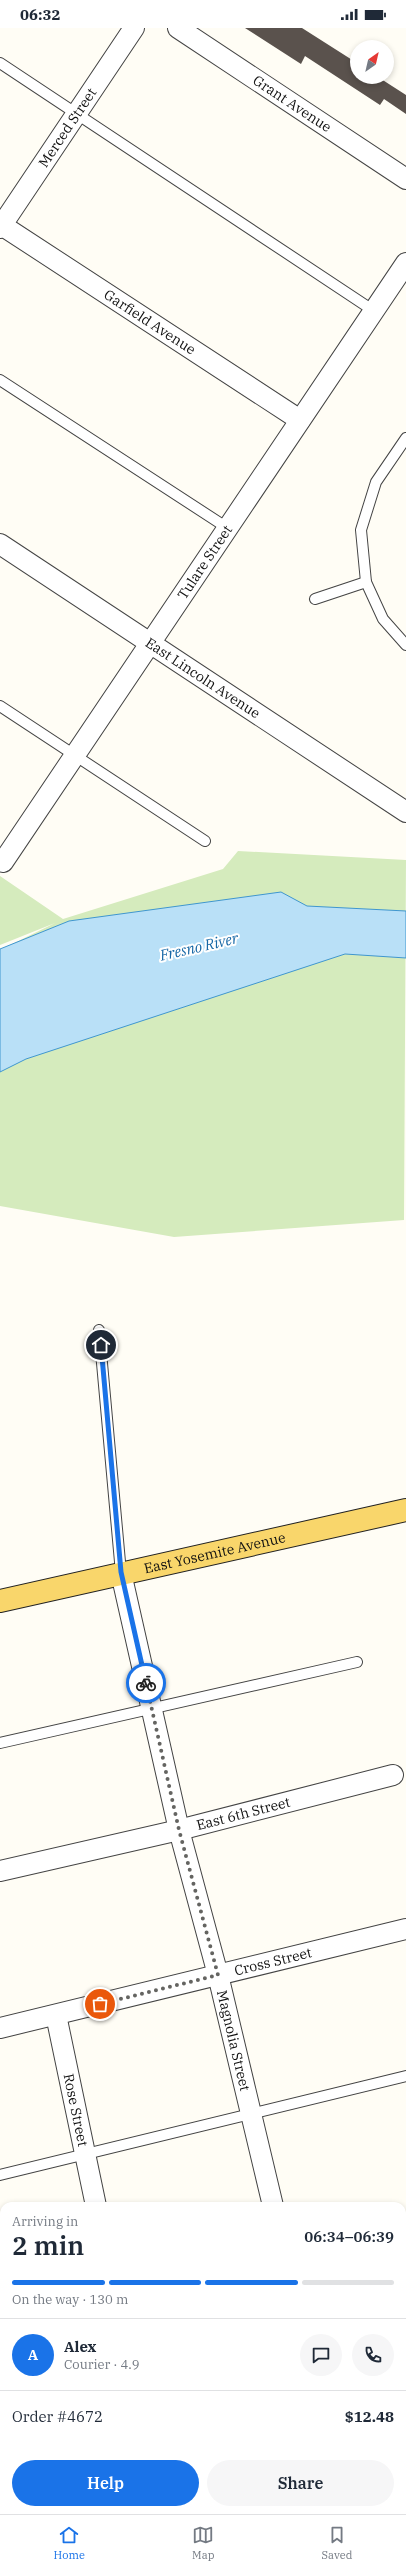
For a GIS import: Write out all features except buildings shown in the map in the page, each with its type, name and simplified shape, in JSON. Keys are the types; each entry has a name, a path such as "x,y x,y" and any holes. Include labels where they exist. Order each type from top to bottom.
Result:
{"main road":[{"name":"East Yosemite Avenue","path":"0,1601 121,1572 406,1510"}],"street":[{"name":"Merced Street","path":"0,226 134,28"},
{"name":"Grant Avenue","path":"178,28 406,179"},
{"name":"Garfield Avenue","path":"0,226 300,420"},
{"name":"Tulare Street","path":"1,861 75,756 229,529 300,420 406,263"},
{"name":"East Lincoln Avenue","path":"0,544 406,812"},
{"name":"Magnolia Street","path":"121,1572 179,1830 218,1975 272,2202"},
{"name":"East 6th Street","path":"0,1871 179,1830 393,1775"},
{"name":"Cross Street","path":"0,2028 406,1929"},
{"name":"Rose Street","path":"56,2015 95,2202"}],"lane":[{"path":"0,63 374,311"},
{"path":"0,380 229,529"},
{"path":"406,438 376,482 361,530 366,582 383,619 406,646"},
{"path":"315,599 366,582"},
{"path":"0,706 205,841"},
{"path":"99,1330 121,1572"},
{"path":"0,1744 151,1708 357,1662"},
{"path":"0,2174 406,2076"}],"green space":[{"path":"238,851 406,860 404,1220 174,1237 0,1206 0,950 55,923 0,945 0,876 63,919 223,869"}],"water":[{"name":"Fresno River","path":"281,892 307,906 406,911 406,958 345,954 26,1059 0,1072 0,949 69,921"}],"way so far":[{"path":"100,2004 218,1975 179,1830 146,1683"}],"route":[{"path":"101,1345 121,1572 146,1683"}]}
